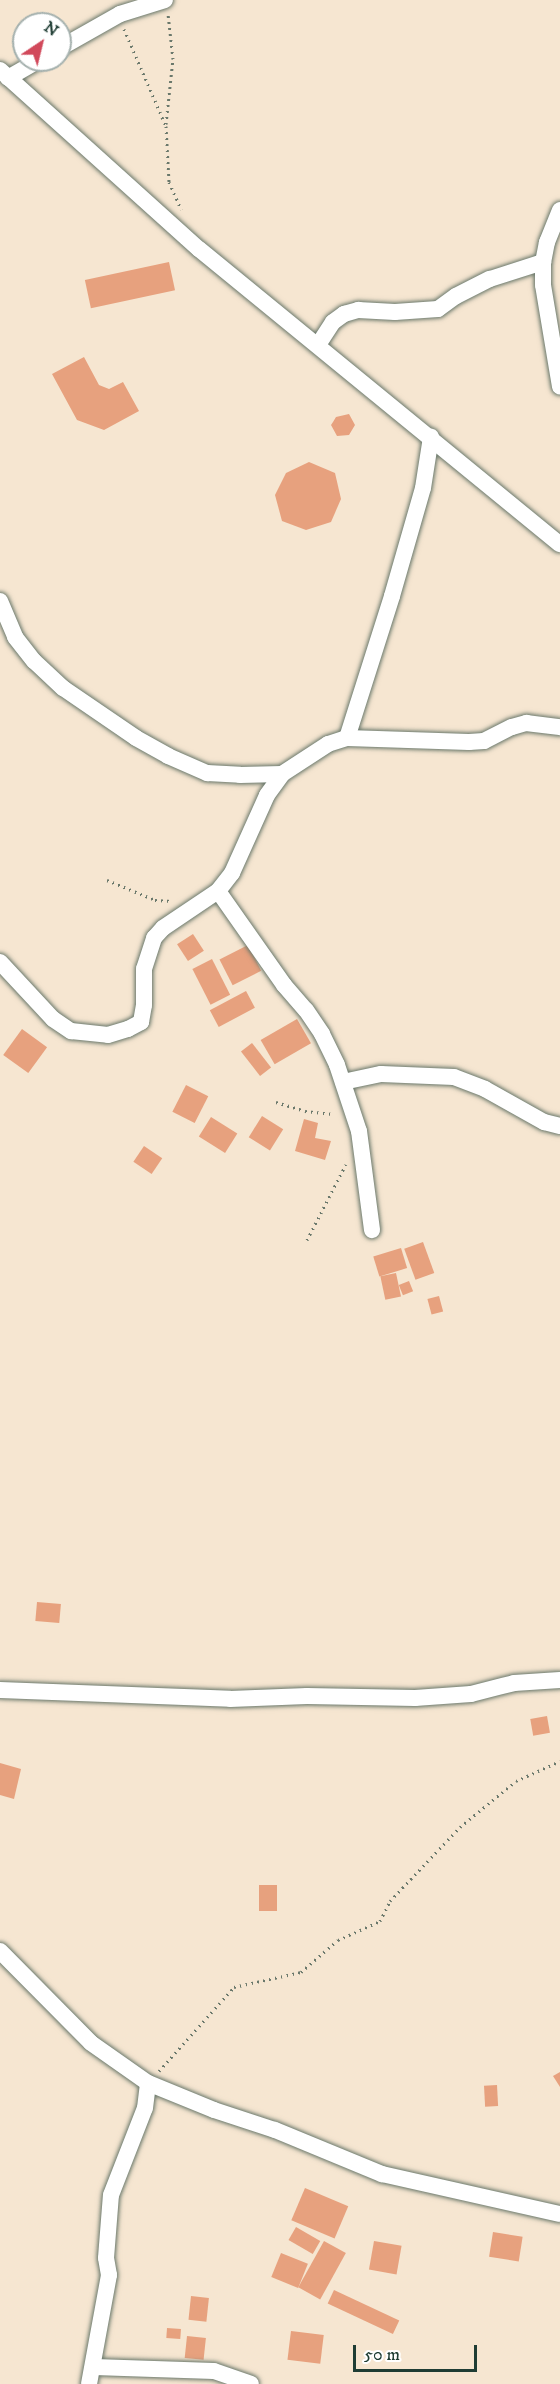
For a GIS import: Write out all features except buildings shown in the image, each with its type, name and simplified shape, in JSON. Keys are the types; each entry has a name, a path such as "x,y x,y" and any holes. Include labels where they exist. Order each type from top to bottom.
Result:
{"street":[{"path":"72,41 120,14 166,6"},
{"path":"4,74 199,249 560,544"},
{"path":"560,210 547,242 543,262 543,285 556,332 560,387"},
{"path":"318,345 333,322 344,314 358,310 395,312 438,309 456,296 490,279 543,262"},
{"path":"347,738 423,488 431,437"},
{"path":"0,601 15,636 34,661 63,688 136,738 168,756 207,773 240,776 282,774"},
{"path":"0,962 53,1019 71,1030 108,1035 141,1022 144,1005 144,969 154,938 163,928 218,891 232,873 267,795 282,774 328,744 347,738 469,742 484,741 512,727 526,723 560,727"},
{"path":"218,891 322,1034 355,1116 372,1230"},
{"path":"343,1082 381,1074 454,1077 485,1089 544,1122 560,1126"},
{"path":"0,1690 230,1699 307,1696 415,1698 471,1694 514,1683 560,1680"},
{"path":"0,1951 91,2043 148,2083 214,2110 275,2130 382,2174 560,2214"},
{"path":"89,2384 94,2367 109,2275 106,2258 111,2195 145,2108 148,2083"},
{"path":"94,2367 214,2371 251,2384"}],"path":[{"path":"166,6 173,59 166,126 169,182 182,211"},
{"path":"120,14 127,41 166,126"},
{"path":"107,880 155,900 200,903"},
{"path":"276,1102 305,1111 355,1116"},
{"path":"307,1240 340,1180 348,1160"},
{"path":"148,2083 234,1987 301,1972 338,1940 380,1921 390,1901 460,1827 516,1781 560,1761"}]}
